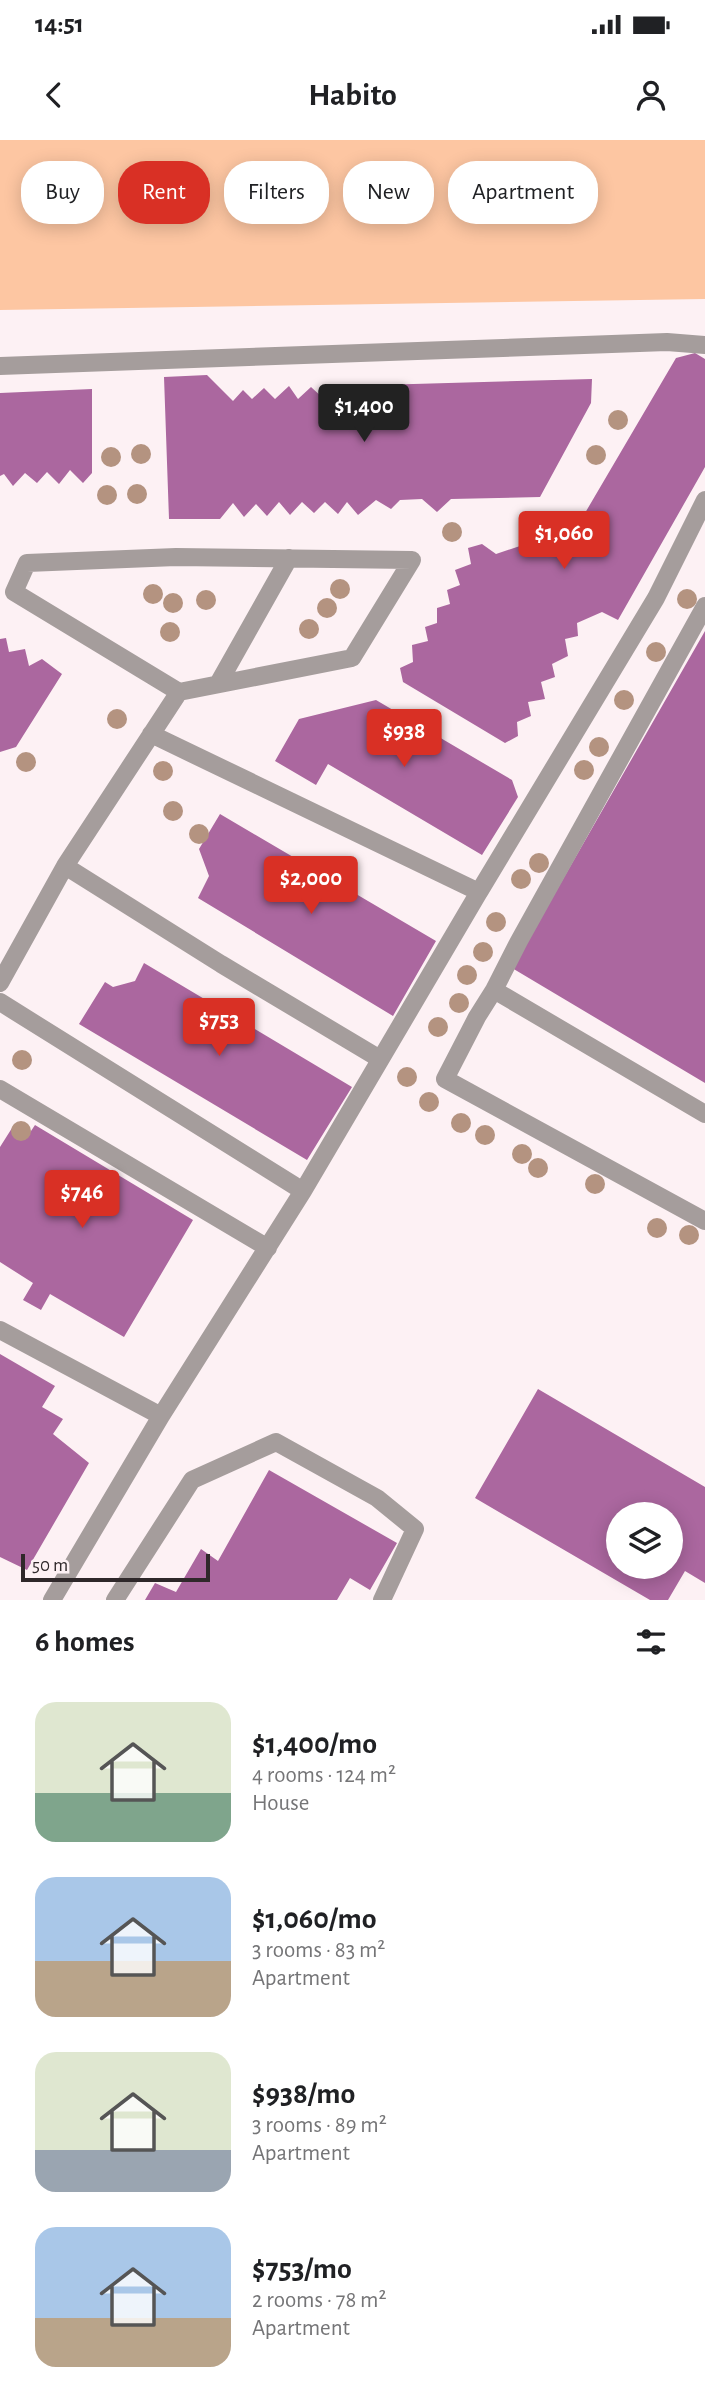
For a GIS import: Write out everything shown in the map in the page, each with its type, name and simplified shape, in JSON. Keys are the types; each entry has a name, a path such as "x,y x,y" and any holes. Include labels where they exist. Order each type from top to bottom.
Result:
{"street":[{"path":"0,366 667,342 705,345"},
{"path":"52,1600 161,1416 303,1191 656,598 705,500"},
{"path":"176,557 289,558 412,560 352,658 179,692 14,593 27,563 176,557"},
{"path":"218,684 289,558"},
{"path":"705,606 525,929 445,1079 705,1221"},
{"path":"0,982 65,866 179,692"},
{"path":"151,734 480,892"},
{"path":"65,866 380,1059"},
{"path":"494,990 705,1114"},
{"path":"0,1002 303,1191"},
{"path":"0,1089 268,1248"},
{"path":"0,1331 161,1416"},
{"path":"115,1600 192,1480 276,1442 377,1498 415,1529 382,1600"}],"shaded area":[{"path":"0,140 705,140 705,299 0,310"}],"building":[{"path":"695,353 705,359 705,467 618,620 602,612 577,623 578,636 565,639 568,656 552,664 555,677 541,682 545,699 528,702 531,716 517,722 518,736 505,743 403,682 400,668 413,662 412,645 428,641 425,627 437,623 437,608 450,604 447,590 460,585 455,570 471,564 468,548 482,544 496,554 526,544 534,550 568,542 676,358"},
{"path":"207,375 233,401 243,390 252,399 264,388 275,399 289,386 298,399 311,387 323,398 335,387 345,397 356,385 367,399 378,385 592,379 591,403 540,497 451,499 437,512 422,499 400,500 391,509 376,500 358,515 347,502 338,514 325,502 314,513 302,502 290,515 279,502 267,516 256,504 244,517 233,503 220,519 169,519 164,377"},
{"path":"92,389 92,473 83,483 70,470 59,484 47,472 37,483 25,473 13,486 4,474 0,476 0,393"},
{"path":"705,631 705,1083 512,968"},
{"path":"6,638 9,652 25,649 29,666 42,659 62,674 16,747 0,752 0,639"},
{"path":"376,700 512,780 518,797 482,855 328,764 316,785 275,761 299,719"},
{"path":"220,814 436,941 393,1016 198,898 209,876 199,849"},
{"path":"144,963 352,1087 307,1160 79,1024 105,982 113,987 135,981"},
{"path":"35,1125 193,1220 124,1337 50,1294 41,1310 23,1300 33,1283 0,1262 0,1147 12,1128 29,1134"},
{"path":"0,1354 55,1386 42,1407 63,1419 53,1434 89,1463 27,1570 0,1557"},
{"path":"538,1389 705,1487 705,1583 685,1571 683,1574 683,1502 606,1502 606,1574 475,1498"},
{"path":"269,1470 397,1543 370,1590 350,1578 337,1600 145,1600 155,1583 176,1592 201,1549 218,1561"},
{"path":"614,1579 680,1579 668,1600 650,1600"}]}
